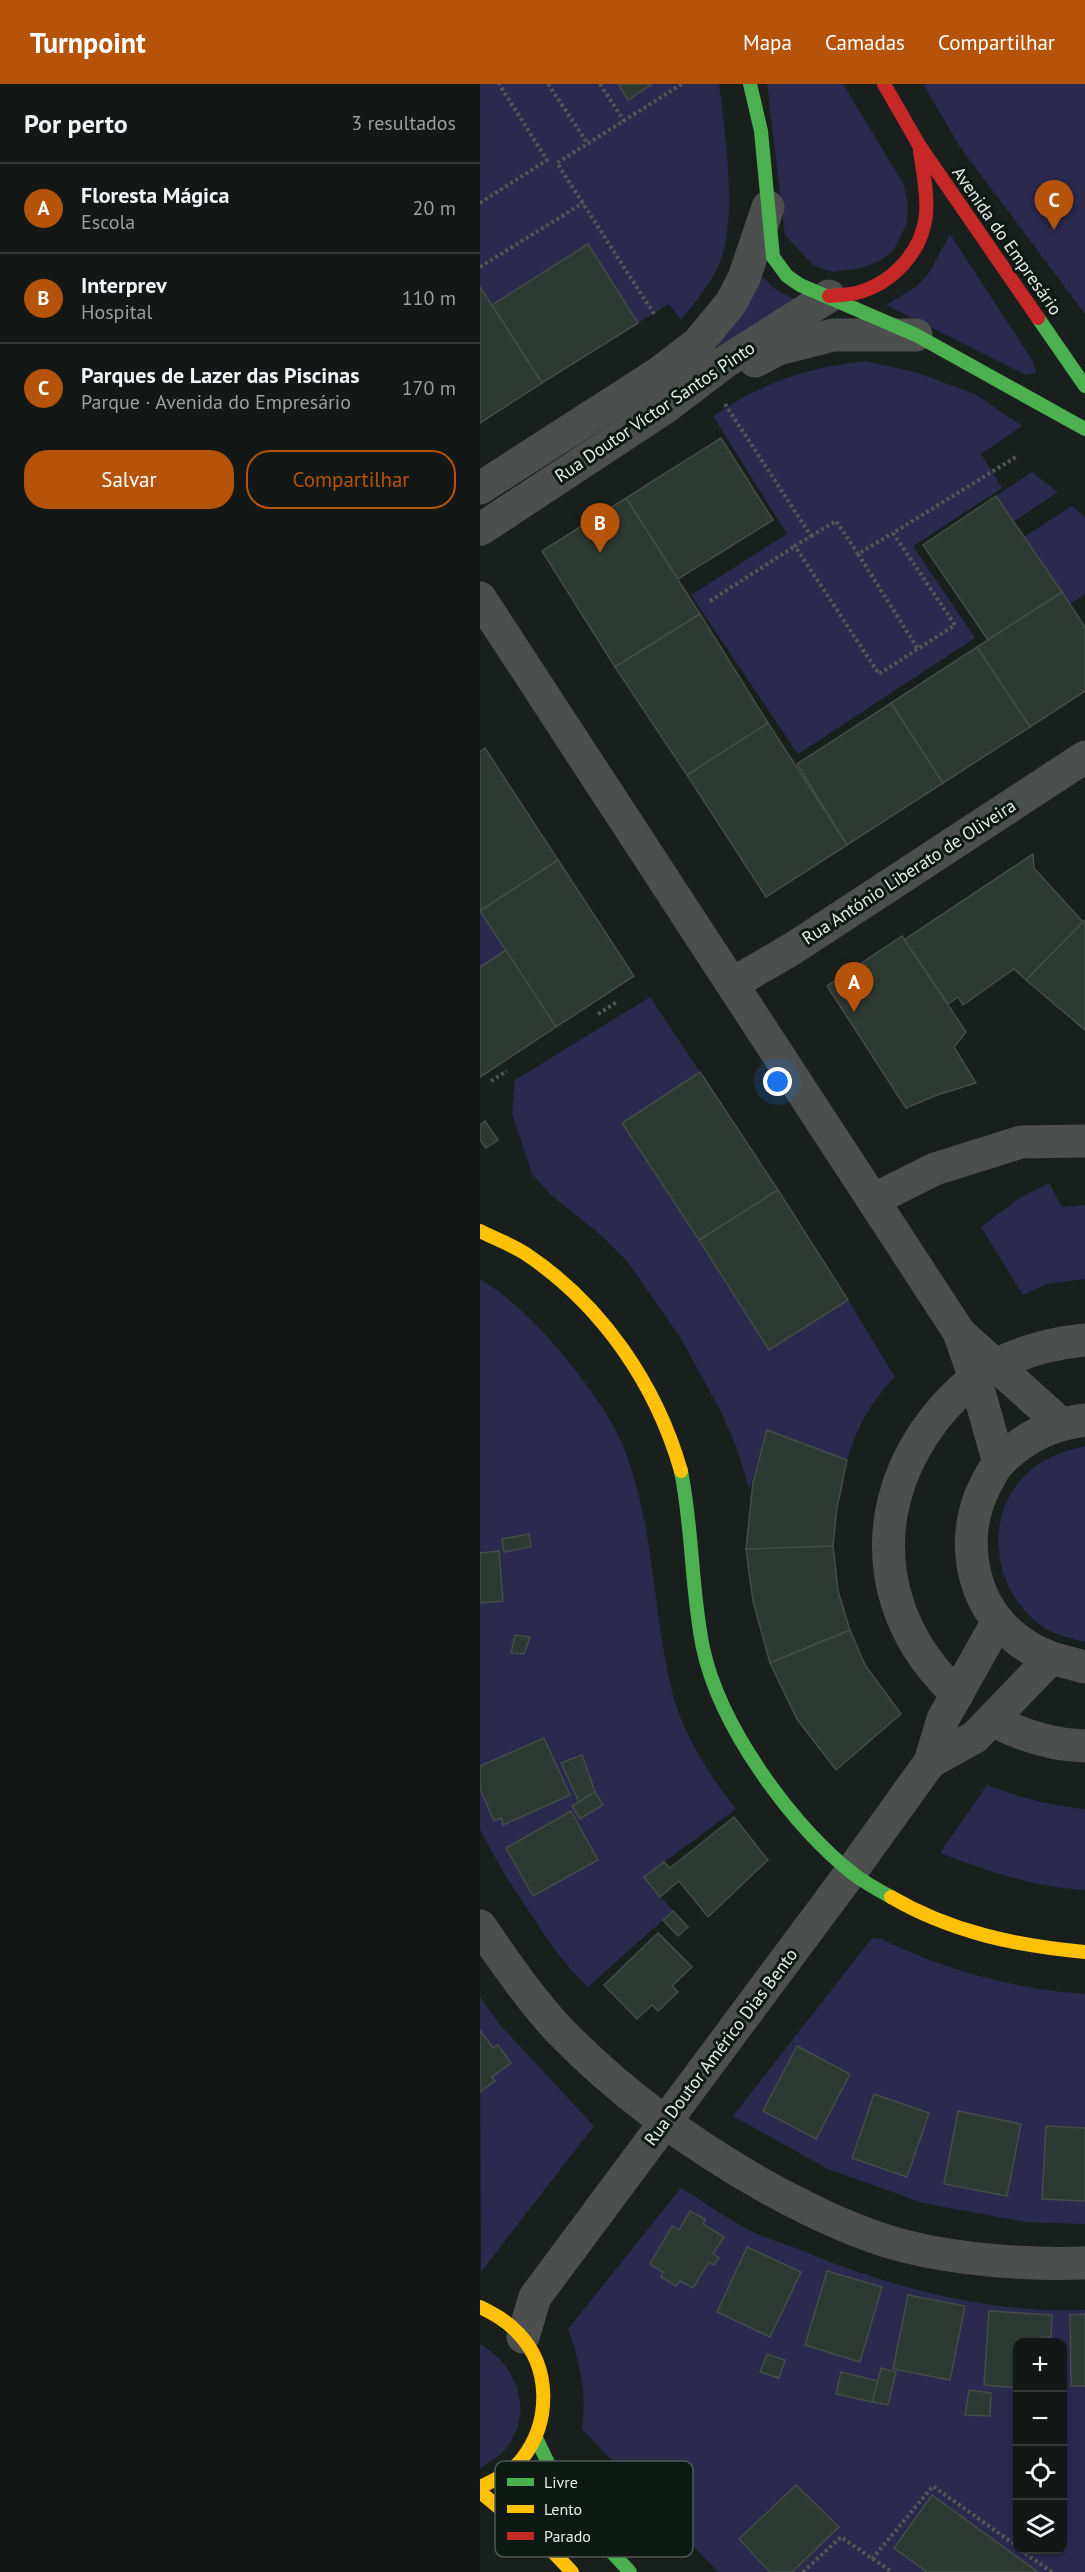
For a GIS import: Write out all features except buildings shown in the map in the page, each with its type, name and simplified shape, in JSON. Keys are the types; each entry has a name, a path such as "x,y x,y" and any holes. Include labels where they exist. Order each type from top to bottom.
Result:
{"main road":[{"name":"Avenida do Empresário","path":"750,84 761,131 773,257 787,276 800,285 916,334 1085,429"},
{"name":"Avenida do Empresário","path":"884,84 919,145 1085,386"},
{"name":"Avenida do Empresário","path":"829,296 856,293 876,285 894,274 907,261 918,244 925,225 925,197 919,145"},
{"path":"480,1232 524,1253 563,1283 602,1322 639,1374 668,1428 681,1473 696,1610 710,1674 731,1726 759,1770 797,1816 851,1872 906,1907 976,1935 1050,1950 1085,1952"},
{"path":"487,2310 523,2337 537,2360 544,2386 543,2412 536,2438 520,2461"},
{"path":"536,2438 547,2461"},
{"path":"480,2487 495,2480"},
{"path":"480,2492 495,2504"},
{"path":"558,2557 572,2572"},
{"path":"616,2557 630,2572"}],"street":[{"path":"480,488 656,375 698,343 731,303 744,278 768,207"},
{"name":"Rua Doutor Víctor Santos Pinto","path":"480,534 666,407 724,362 829,296"},
{"path":"666,407 778,349 834,335 916,334"},
{"path":"480,598 985,1371 999,1463"},
{"name":"Rua António Liberato de Oliveira","path":"732,984 792,949 1085,757"},
{"path":"873,1200 934,1169 1021,1142 1085,1141"},
{"path":"957,1695 935,1672 916,1645 902,1614 893,1584 890,1558 890,1528 894,1500 913,1448 939,1411 985,1371 1036,1349 1085,1340"},
{"path":"985,1371 1072,1421"},
{"path":"1072,1421 1024,1440 999,1463 978,1501 970,1539 975,1577 990,1610 998,1621 1018,1640 1050,1659 1085,1667"},
{"name":"Rua Doutor Américo Dias Bento","path":"523,2337 535,2297 930,1762 943,1719 998,1621"},
{"name":"Rua Doutor Américo Dias Bento","path":"930,1762 975,1737 1050,1659"},
{"path":"992,1719 1017,1732 1039,1739 1085,1746"},
{"path":"480,1926 511,1971 559,2030 609,2077 663,2122 721,2162 820,2217 904,2246 978,2258 1085,2263"},
{"path":"487,2310 535,2297"}],"path":[{"path":"500,84 547,160 557,163 654,314"},
{"path":"548,84 588,144"},
{"path":"600,84 624,121"},
{"path":"557,163 682,84"},
{"path":"480,203 547,160"},
{"path":"480,267 583,203"},
{"path":"721,398 811,536"},
{"path":"858,554 1016,457"},
{"path":"710,601 836,521 918,649"},
{"path":"795,546 879,674 955,625 893,533"},
{"path":"598,1014 617,1002"},
{"path":"491,1081 507,1071"},
{"path":"873,2559 933,2486 1013,2544"},
{"path":"803,2572 842,2537 892,2572"},
{"path":"1027,2554 1052,2572"}],"shaded area":[{"path":"480,84 618,84 628,100 652,84 719,84 728,173 726,241 713,276 681,320 669,304 638,323 588,245 492,305 480,287"},
{"path":"767,84 843,84 904,185 908,206 907,223 893,251 879,261 862,268 832,272 813,265 785,235"},
{"path":"923,84 1085,84 1085,314 960,147"},
{"path":"950,234 1032,360 1036,372 1026,375 886,305 916,287 929,273"},
{"path":"760,274 774,288 799,302 722,351 714,342"},
{"path":"865,361 915,372 975,394 1022,426 981,454 1002,488 913,546 975,638 798,754 691,595 787,534 713,416 749,394 785,379 823,368"},
{"path":"1032,472 1058,492 1013,522 996,496"},
{"path":"1072,506 1085,517 1085,594 1070,604 1024,537"},
{"path":"480,910 506,950 480,967"},
{"path":"650,997 700,1072 623,1124 769,1350 848,1300 895,1377 866,1415 847,1460 767,1430 749,1489 737,1448 720,1410 680,1337 627,1261 601,1235 551,1195 532,1174 512,1114 515,1080"},
{"path":"1049,1183 1062,1207 1085,1205 1085,1279 1047,1284 1023,1295 981,1227 1018,1199"},
{"path":"480,1279 514,1304 554,1344 580,1376 618,1434 641,1507 673,1695 684,1725 699,1755 736,1809 644,1877 673,1911 588,1987 543,1933 491,1851 480,1829"},
{"path":"1085,1446 1085,1641 1081,1641 1050,1631 1031,1617 1016,1599 1005,1578 999,1555 999,1532 1004,1509 1014,1488 1031,1470 1063,1452"},
{"path":"987,1785 1035,1800 1085,1809 1085,1890 1046,1885 1011,1877 940,1853"},
{"path":"872,1938 881,1939 955,1969 1006,1983 1085,1994 1085,2224 1025,2222 923,2203 828,2169 733,2116"},
{"path":"480,1997 500,2025 594,2126 481,2272"},
{"path":"681,2188 753,2232 902,2286 938,2295 1011,2307 1085,2310 1085,2572 718,2572 693,2546 693,2461 612,2461 582,2429 584,2404 581,2378 568,2329"},
{"path":"480,2344 494,2354 514,2380 519,2395 520,2410 518,2426 511,2441 500,2455 480,2468"}],"traffic: fast":[{"path":"750,84 761,131 773,257 787,276 800,285 916,335 1085,429"},
{"path":"1038,318 1085,386"},
{"path":"681,1471 703,1648 725,1709 741,1741 761,1771 805,1828 852,1873 891,1897"},
{"path":"536,2438 547,2461"},
{"path":"616,2557 630,2572"}],"traffic: slow":[{"path":"480,1231 520,1250 553,1274 602,1322 623,1349 657,1408 681,1471"},
{"path":"891,1897 937,1920 985,1935 1034,1946 1085,1952"},
{"path":"480,2307 495,2315 518,2333 537,2362 543,2395 542,2412 532,2444 520,2461"},
{"path":"480,2487 495,2479"},
{"path":"480,2492 495,2504"},
{"path":"558,2557 572,2572"}],"traffic: jam":[{"path":"884,84 919,145 1038,318"},
{"path":"829,296 853,294 869,289 893,274 912,254 923,229 926,215 926,191 920,151"}],"place":[{"name":"Parques de Lazer das Piscinas","path":"1054,230"},
{"name":"Interprev","path":"600,553"},
{"name":"Floresta Mágica","path":"854,1012"}]}
